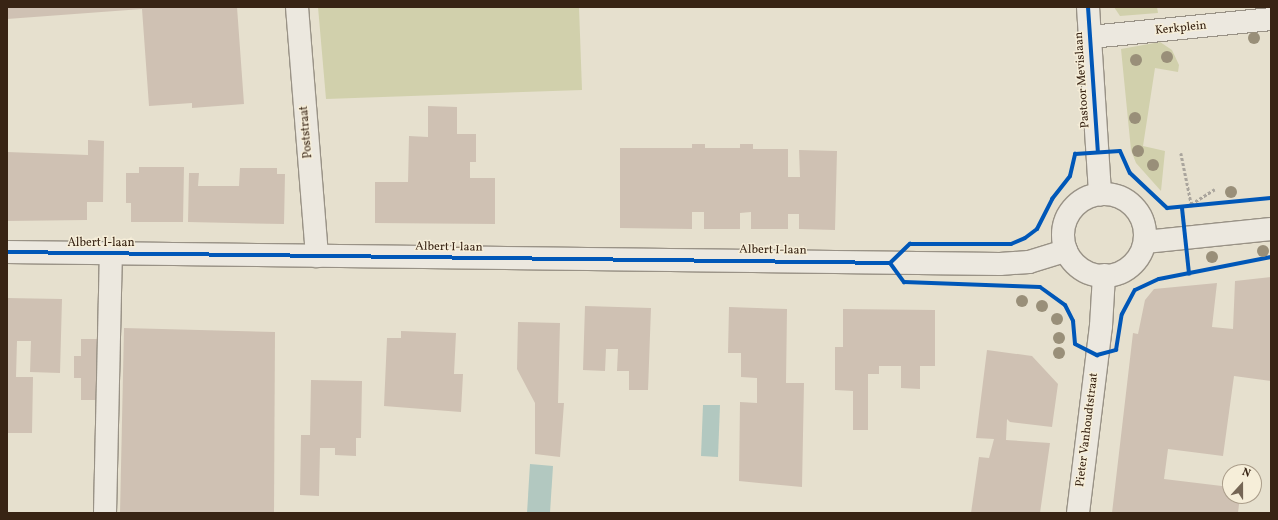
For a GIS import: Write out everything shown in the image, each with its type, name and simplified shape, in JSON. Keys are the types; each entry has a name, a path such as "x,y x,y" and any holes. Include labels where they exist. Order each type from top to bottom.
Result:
{"street":[{"name":"Poststraat","path":"297,7 317,256"},
{"name":"Pastoor Mevislaan","path":"1088,7 1100,194"},
{"name":"Kerkplein","path":"1091,37 1271,19"},
{"path":"1100,194 1115,196 1140,214 1145,242 1129,267 1119,274 1104,275 1086,272 1066,252 1064,224 1071,211 1081,200 1100,194"},
{"path":"1145,242 1271,229"},
{"name":"Albert I-laan","path":"7,252 111,255 1005,264 1029,262 1066,252"},
{"path":"105,513 111,255"},
{"name":"Pieter Vanhoudtstraat","path":"1078,513 1101,326 1104,275"}],"path":[{"path":"1181,153 1191,206"},
{"path":"1191,206 1215,188"},
{"path":"1184,239 1182,208 1200,206"}],"green space":[{"path":"318,7 579,7 582,90 326,99"},
{"path":"1114,7 1157,7 1158,13 1120,16"},
{"path":"1160,42 1172,50 1179,65 1178,72 1155,68 1143,146 1165,151 1161,191 1136,163 1131,150 1121,49"}],"water":[{"path":"703,405 720,405 718,457 701,456"},
{"path":"530,464 553,466 550,513 527,513"}],"building":[{"path":"7,7 237,7 244,104 192,108 192,103 149,106 142,9 7,19"},
{"path":"428,106 457,107 457,134 476,134 476,162 470,162 470,178 495,178 495,224 375,223 375,182 408,182 409,136 428,137"},
{"path":"88,140 104,141 103,202 87,202 87,220 7,221 7,152 88,155"},
{"path":"692,144 705,144 705,148 740,148 740,144 753,144 753,149 788,149 788,177 800,177 799,150 837,151 835,230 799,229 799,214 788,214 788,229 751,229 751,212 740,213 740,229 704,229 704,212 692,212 692,229 620,228 620,148 692,148"},
{"path":"139,167 184,167 183,222 131,222 131,203 126,203 126,173 139,173"},
{"path":"240,168 277,168 277,174 285,174 284,224 188,222 189,173 199,173 198,186 239,186"},
{"path":"1271,277 1271,381 1234,376 1223,456 1168,449 1164,479 1222,486 1222,504 1239,504 1238,513 1112,513 1133,333 1138,334 1145,300 1154,289 1217,283 1212,327 1233,329 1235,281"},
{"path":"7,298 62,299 60,373 30,372 31,341 17,341 16,377 33,377 32,433 7,433"},
{"path":"585,306 651,308 648,390 629,390 629,371 617,371 618,349 606,349 605,371 583,370"},
{"path":"729,307 787,309 786,383 804,383 802,487 739,481 740,402 757,403 757,378 741,377 741,353 728,353"},
{"path":"843,309 935,310 935,366 920,366 920,389 901,388 901,366 879,366 879,374 868,374 868,430 853,430 853,391 835,390 835,347 843,347"},
{"path":"518,322 560,323 558,403 564,403 560,457 535,454 535,403 517,369"},
{"path":"124,328 275,332 274,513 120,513"},
{"path":"401,331 456,333 454,374 463,374 461,412 384,406 387,338 401,338"},
{"path":"81,339 102,339 101,400 81,400 81,378 74,378 74,356 81,356"},
{"path":"987,350 1032,356 1058,384 1052,427 1010,422 1007,419 1006,440 1050,443 1040,513 971,513 979,457 989,458 994,439 976,438"},
{"path":"311,380 362,381 361,438 356,438 356,456 335,455 335,448 320,448 319,496 300,495 301,435 310,435"}],"cycle path":[{"path":"1088,7 1098,152"},
{"path":"890,263 910,244 1011,244 1025,238 1037,229 1052,199 1070,176 1075,154 1120,151 1130,173 1167,208 1271,198"},
{"path":"1182,208 1189,274"},
{"path":"7,252 890,263"},
{"path":"890,263 904,282 1040,287 1065,305 1073,321 1075,344 1097,355 1116,350 1122,314 1135,290 1159,279 1271,257"}]}
